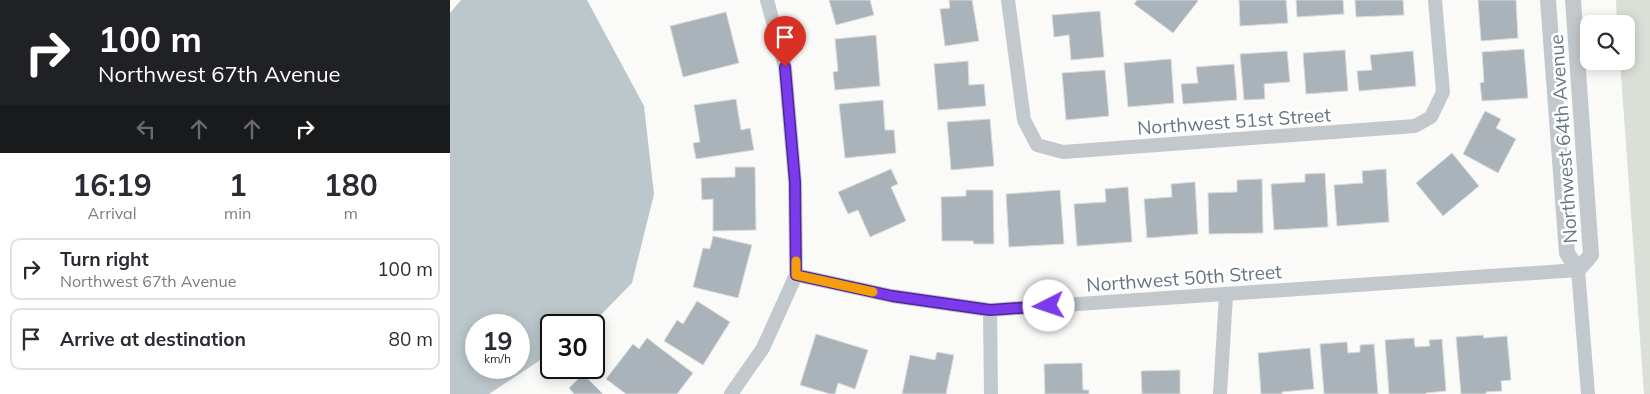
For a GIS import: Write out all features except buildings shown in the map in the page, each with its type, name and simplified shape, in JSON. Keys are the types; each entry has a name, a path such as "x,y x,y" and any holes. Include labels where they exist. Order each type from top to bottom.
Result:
{"street":[{"path":"731,394 763,348 796,275 795,182 785,67 767,0"},
{"name":"Northwest 51st Street","path":"1008,0 1024,120 1037,145 1063,152 1072,152 1416,126 1431,117 1443,92 1435,0"},
{"name":"Northwest 64th Avenue","path":"1548,0 1567,253 1578,270 1588,394"},
{"name":"Northwest 64th Avenue","path":"1573,0 1591,256 1578,270"},
{"name":"Northwest 50th Street","path":"796,275 892,296 990,310 1578,270"},
{"path":"1220,394 1226,295"},
{"path":"990,310 990,394"}],"shaded area":[{"path":"461,0 587,0 644,106 654,194 632,283 602,314 540,314 540,360 530,367 530,314 465,314 465,379 512,379 489,394 450,394 450,13"},
{"path":"1616,0 1650,0 1650,394 1644,394 1621,70 1635,70 1635,15 1617,15"}],"slow traffic":[{"path":"796,261 796,275 873,292"}],"route":[{"path":"785,67 795,182 796,275 892,296 990,310 1049,306"}]}
